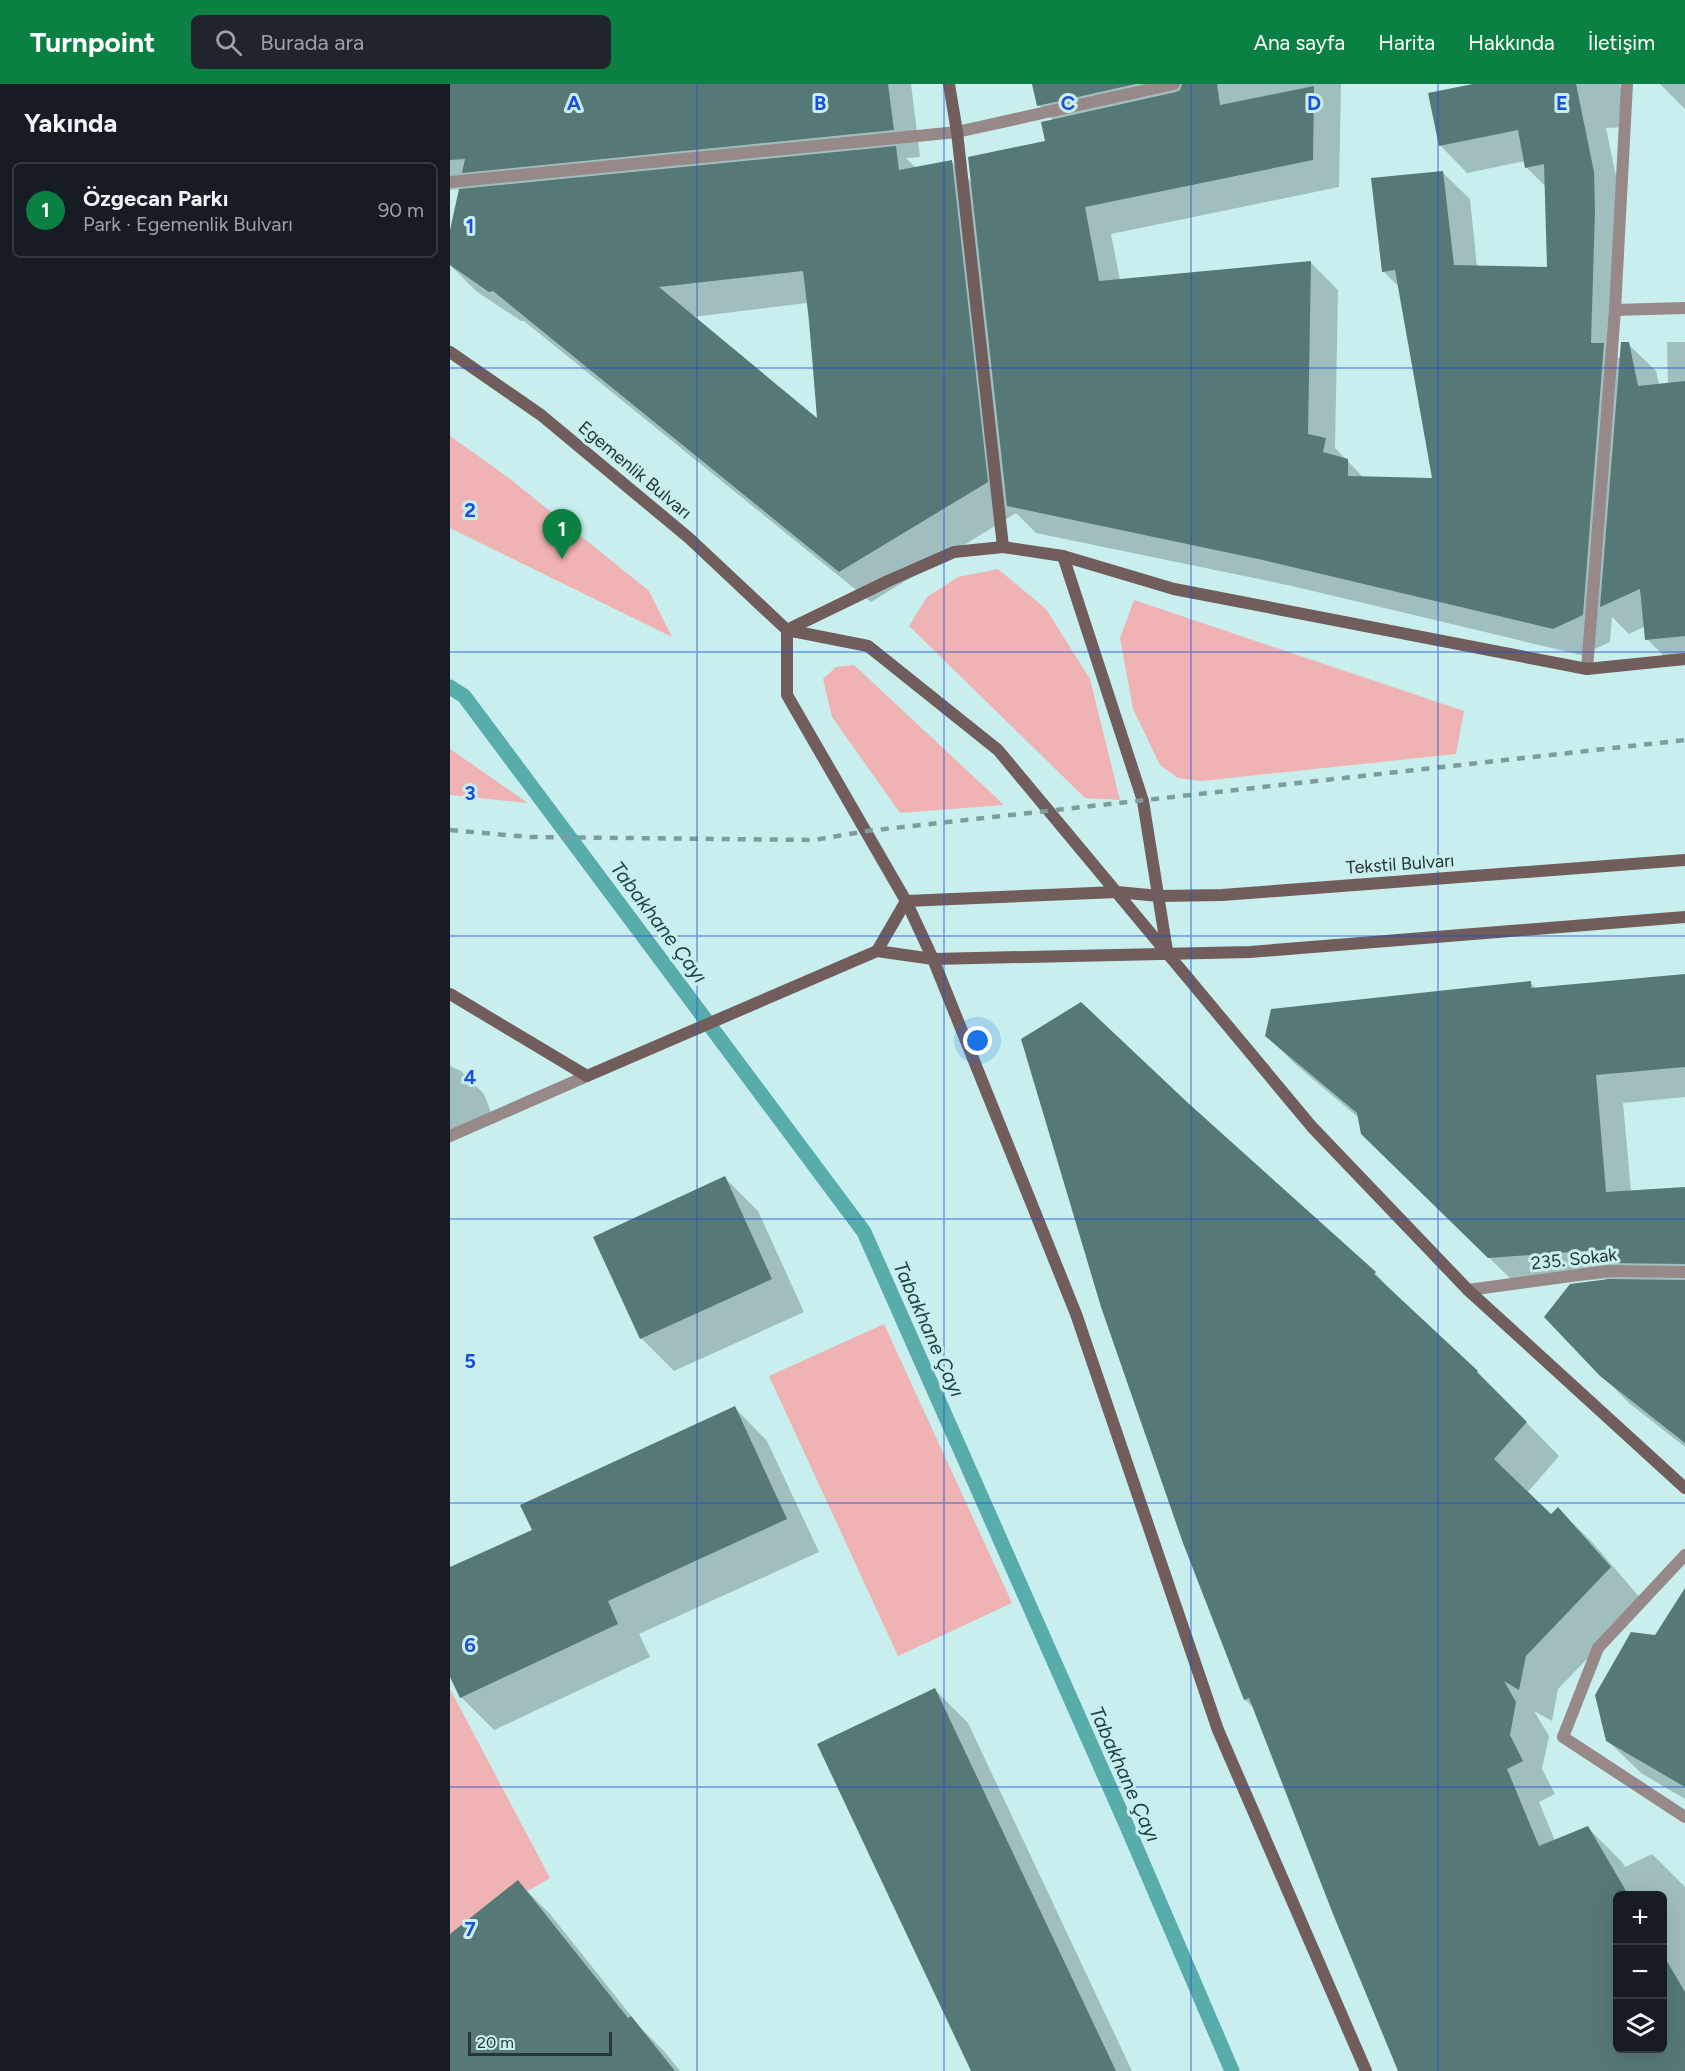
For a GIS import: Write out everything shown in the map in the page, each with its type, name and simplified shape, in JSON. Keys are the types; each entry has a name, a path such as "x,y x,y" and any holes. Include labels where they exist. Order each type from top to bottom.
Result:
{"main road":[{"path":"949,84 957,132 1003,547"},
{"name":"Egemenlik Bulvarı","path":"450,352 550,422 688,538 786,630"},
{"path":"786,630 954,552 1003,547 1063,556 1174,590 1587,669 1685,659"},
{"path":"1063,556 1143,801 1167,952"},
{"path":"786,630 868,646 998,750 1312,1127 1468,1290 1685,1488"},
{"path":"786,630 787,695 906,901 933,959 1076,1314 1218,1730 1366,2071"},
{"name":"Tekstil Bulvarı","path":"906,901 1117,892 1159,896 1222,896 1685,860"},
{"path":"877,951 906,901"},
{"path":"450,994 587,1076 877,951 933,959 1167,952 1250,952 1685,917"}],"street":[{"path":"450,182 957,132 1174,84"},
{"path":"1587,669 1616,309 1627,84"},
{"path":"1616,309 1685,308"},
{"path":"450,1136 587,1076"},
{"name":"235. Sokak","path":"1468,1290 1608,1271 1685,1272"},
{"path":"1685,1555 1598,1648 1563,1737 1685,1817"}],"shaded area":[{"path":"450,436 509,478 649,591 672,637 450,528"},
{"path":"998,569 1046,609 1090,679 1120,800 1085,798 909,626 927,597 958,577"},
{"path":"1134,600 1464,711 1456,754 1201,781 1178,778 1160,765 1133,709 1120,638"},
{"path":"854,665 1004,805 900,813 832,717 823,679 836,667"},
{"path":"450,749 528,803 450,795"},
{"path":"884,1324 1012,1603 898,1656 769,1376"},
{"path":"450,1689 550,1878 450,1937"}],"building":[{"path":"450,84 888,84 894,130 462,173 465,159 450,160"},
{"path":"1032,84 1136,84 1037,106"},
{"path":"1182,84 1217,84 1220,105 1314,86 1313,160 1085,207 1099,281 1311,261 1308,434 1326,438 1323,452 1348,459 1348,476 1432,478 1395,270 1382,272 1371,178 1443,171 1454,265 1547,267 1544,164 1525,168 1518,130 1439,146 1428,93 1473,84 1576,84 1594,172 1591,343 1604,343 1583,615 1553,629 1263,560 1007,506 968,157 1045,141 1041,122 1176,92 1180,90"},
{"path":"896,146 899,170 952,160 988,482 839,572 493,291 489,292 450,265 450,230 459,189","holes":["803,271 817,418 659,287"]},
{"path":"1621,342 1629,342 1638,386 1685,381 1685,636 1645,640 1640,589 1600,607"},
{"path":"1685,974 1685,1067 1596,1075 1606,1192 1685,1187 1685,1264 1608,1263 1585,1266 1598,1250 1488,1258 1361,1134 1357,1113 1265,1036 1271,1009 1531,981 1531,988"},
{"path":"1081,1002 1187,1102 1376,1272 1374,1274 1478,1371 1527,1422 1494,1459 1551,1514 1558,1507 1611,1567 1526,1656 1519,1690 1504,1681 1516,1702 1510,1735 1523,1761 1507,1769 1539,1846 1588,1826 1626,1891 1613,1891 1613,2053 1667,2053 1667,1961 1685,1992 1685,2071 1398,2071 1333,1914 1249,1698 1244,1700 1183,1543 1101,1307 1021,1039"},
{"path":"725,1176 772,1279 640,1339 593,1237"},
{"path":"1609,1279 1685,1280 1685,1443 1600,1376 1544,1317 1570,1284"},
{"path":"735,1406 787,1519 608,1601 618,1624 460,1698 450,1677 450,1567 532,1530 520,1505"},
{"path":"1685,1588 1685,1787 1606,1741 1595,1695 1631,1632 1655,1635"},
{"path":"935,1688 1116,2071 971,2071 817,1744"},
{"path":"518,1880 628,2018 631,2016 675,2071 450,2071 450,1934"}],"waterway":[{"name":"Tabakhane Çayı","path":"450,687 464,696 864,1232 1126,1824 1232,2071"}],"railway":[{"path":"450,830 529,837 814,840 867,831 1685,740"}],"place":[{"name":"Özgecan Parkı","path":"562,559"}]}
